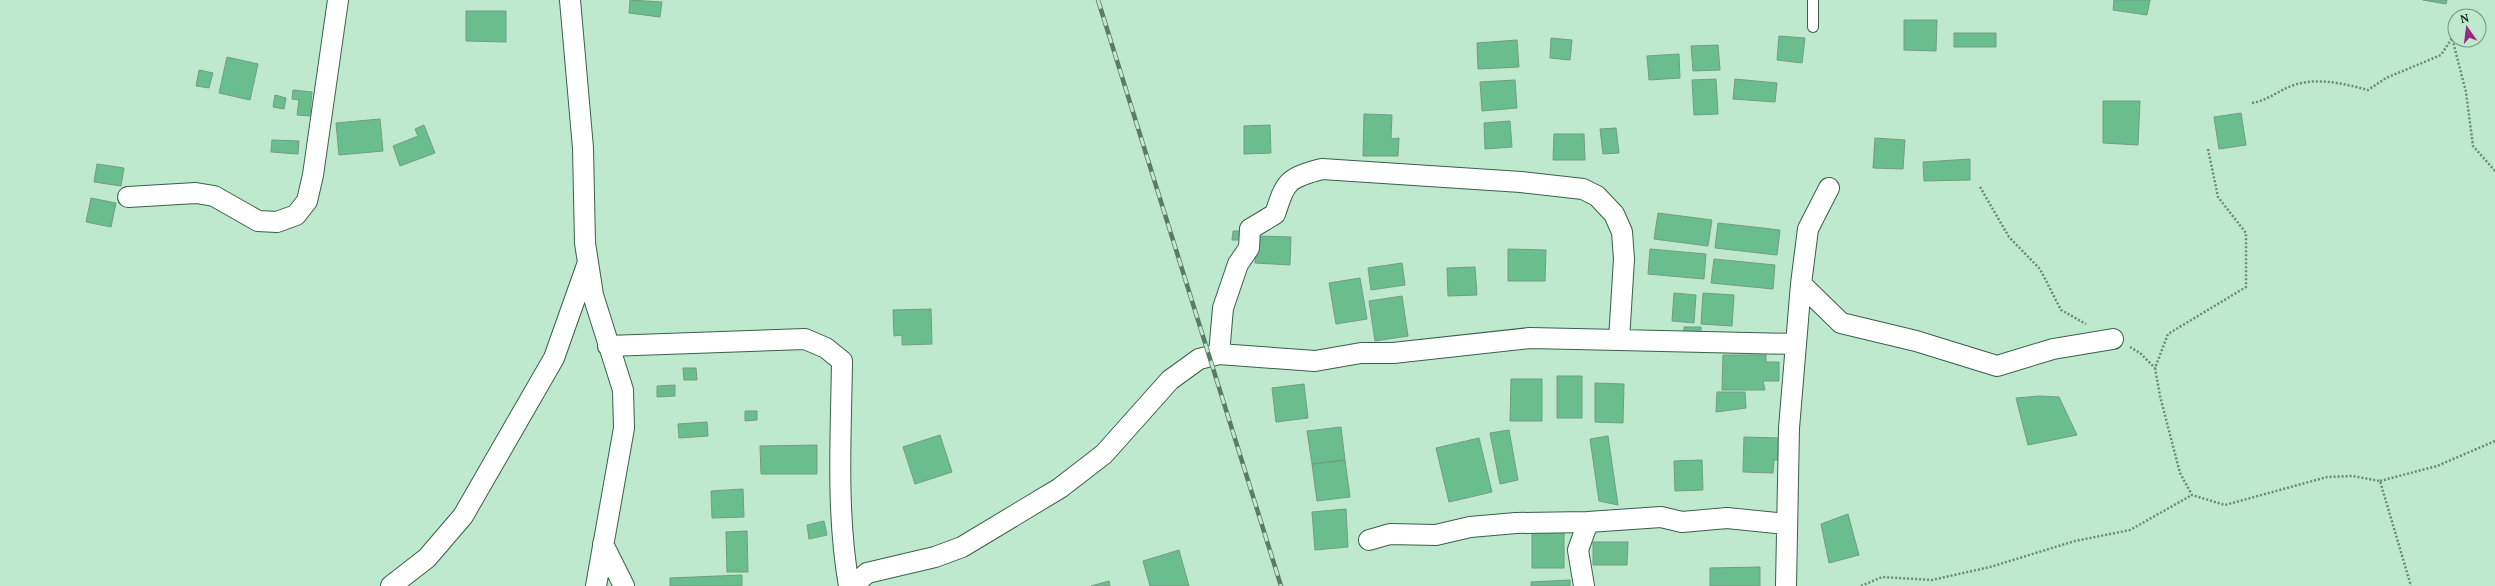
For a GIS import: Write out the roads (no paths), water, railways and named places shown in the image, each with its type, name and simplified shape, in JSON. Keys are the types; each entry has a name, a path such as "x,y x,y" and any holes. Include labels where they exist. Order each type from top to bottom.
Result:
{"street":[{"path":"128,197 196,193 214,196 258,221 277,222 296,215 307,201 313,175 338,0"},
{"path":"570,0 583,148 585,243 594,294 608,346 623,390 624,428 596,586"},
{"path":"1219,354 1222,308 1238,264 1249,248 1250,229 1275,214 1283,190 1297,176 1322,169 1521,182 1582,189 1597,196 1614,214 1622,232 1624,259 1619,340"},
{"path":"1786,586 1789,428 1801,284 1808,229 1829,188"},
{"path":"391,586 427,558 464,516 554,358 588,263"},
{"path":"1801,284 1841,323 1916,341 1997,366 2053,349 2113,339"},
{"path":"608,346 804,338 826,348 842,361 840,462 844,557 849,586"},
{"path":"853,586 867,573 935,557 962,547 1060,488 1104,454 1170,380 1199,360 1219,354 1315,361 1362,353 1393,353 1530,338 1796,344"},
{"path":"1369,540 1390,534 1436,535 1470,527 1516,523 1588,522 1661,517 1682,522 1727,518 1786,524"},
{"path":"1584,586 1578,550 1588,522"},
{"path":"603,544 624,586"}],"lane":[{"path":"1813,0 1813,27"}],"railway":[{"path":"1098,0 1281,586"}]}
